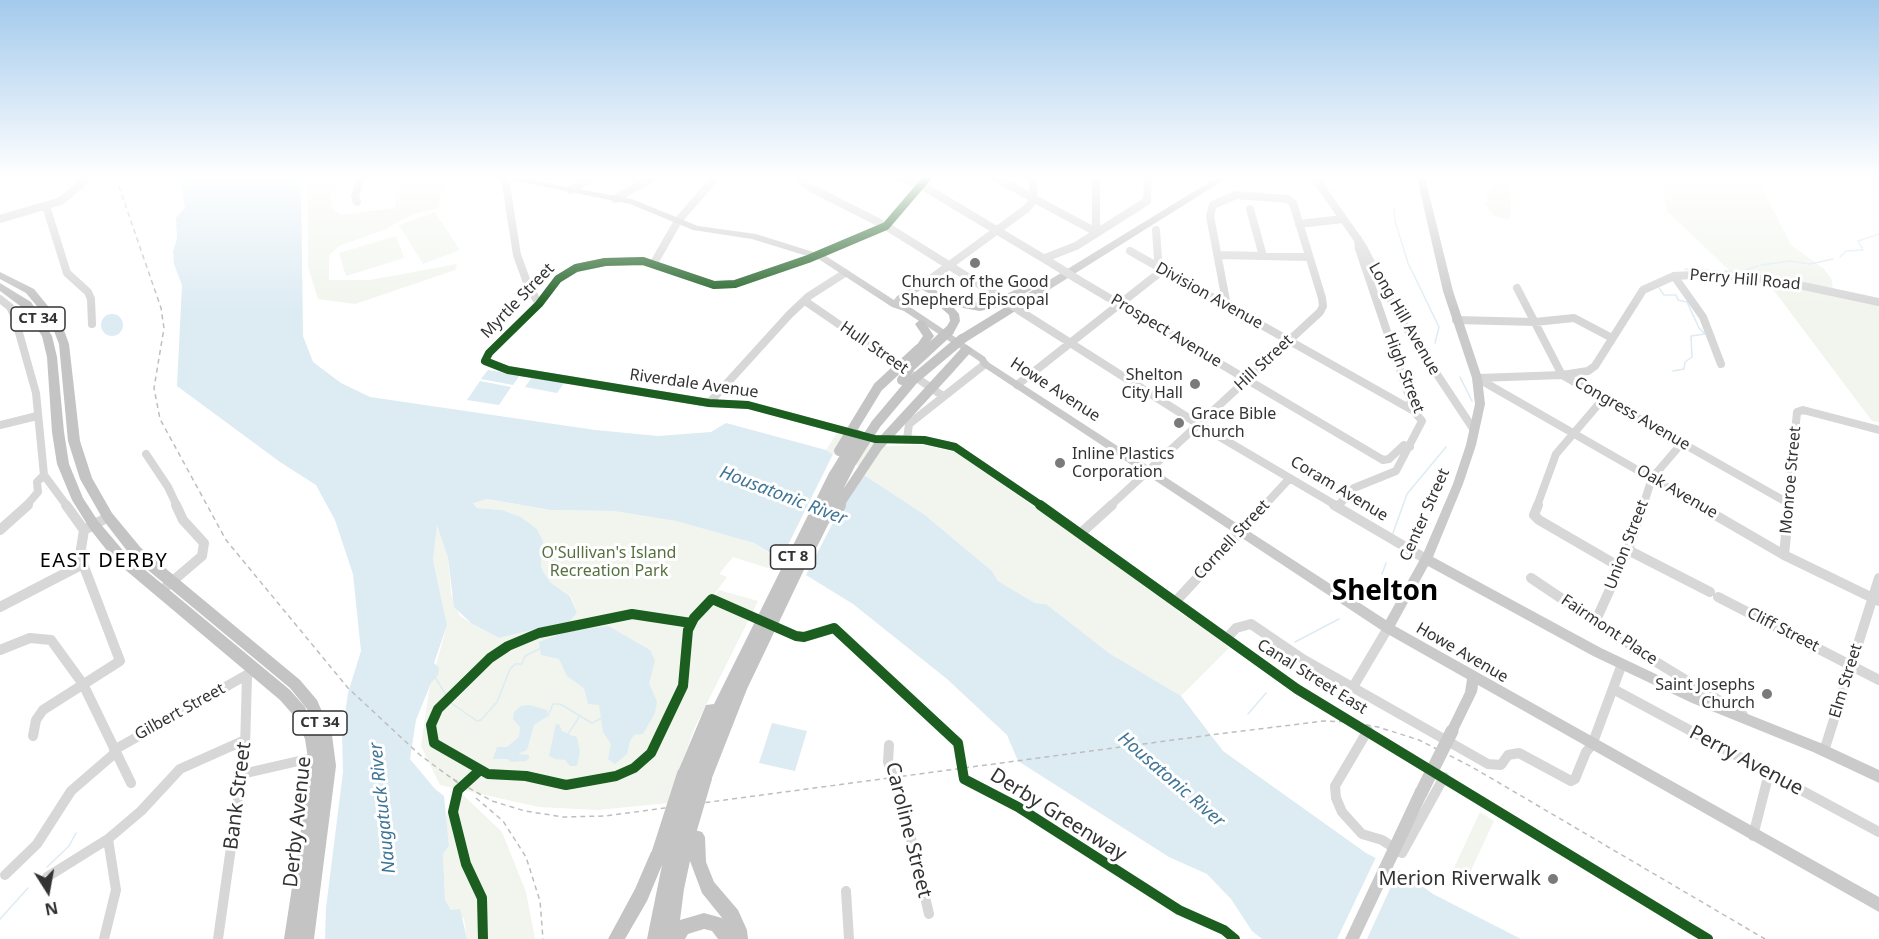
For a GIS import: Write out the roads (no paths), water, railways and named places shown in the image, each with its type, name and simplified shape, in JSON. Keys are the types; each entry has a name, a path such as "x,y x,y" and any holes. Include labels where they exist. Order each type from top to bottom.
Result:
{"highway":[{"name":"CT 8","path":"756,643 807,551 850,463 876,424 921,373 1043,280 1139,222"},
{"name":"CT 8","path":"655,939 673,848 694,776 736,697 756,643 835,473 866,424 902,381 960,342 1153,222"},
{"name":"CT 34","path":"0,275 30,291 50,311 62,336 73,433 79,460 108,517 166,587 255,669"},
{"path":"921,286 954,303 980,307 994,304 1043,280"},
{"name":"CT 34","path":"0,286 27,305 39,321 50,346 63,464 89,528 121,558 166,587"},
{"path":"807,551 878,446 950,368 960,342 953,312 921,286"},
{"path":"835,473 840,449 869,400 889,376 919,349 929,336 920,324"},
{"path":"53,367 66,363"},
{"path":"616,939 637,903 694,776 715,701 756,643"},
{"name":"Derby Avenue","path":"255,669 300,711 312,739 316,757 318,809"},
{"name":"Derby Avenue","path":"255,669 295,684 312,705 325,735 328,766 318,809 300,936"},
{"path":"694,776 693,836 698,862 708,887 732,916 739,930 740,939"},
{"path":"670,939 675,889 693,836"},
{"path":"676,939 683,927 704,921 716,924 725,933 726,939"}],"main road":[{"name":"Howe Avenue","path":"680,222 706,231 753,236 817,255 895,305 920,324 960,342"},
{"name":"Center Street","path":"1388,628 1426,560 1463,469 1480,404 1477,378 1456,320 1432,222"},
{"path":"895,305 901,304 921,286"},
{"name":"Howe Avenue","path":"895,305 907,309 960,342 985,364 1388,628 1753,836 1879,905"},
{"name":"Coram Avenue","path":"1426,560 1507,606 1622,664 1696,699 1749,718 1879,777"},
{"path":"1352,939 1388,848 1421,793 1452,731 1471,692 1473,678"}],"street":[{"path":"51,222 67,273 88,292 91,299 92,324"},
{"path":"512,222 517,255 528,285 539,304"},
{"path":"654,263 678,222"},
{"name":"Coram Avenue","path":"879,222 1198,424 1426,560"},
{"name":"Myrtle Street","path":"489,353 539,304 558,279 576,268 604,262 654,263 720,286 735,284 817,255 886,226 890,222"},
{"name":"Prospect Avenue","path":"984,222 1383,460 1389,459 1404,445 1410,447"},
{"path":"921,286 1009,222"},
{"path":"1078,222 1096,232"},
{"path":"1096,222 1096,232"},
{"path":"1045,258 1076,246 1113,222"},
{"name":"Hill Street","path":"1212,222 1219,255"},
{"path":"1254,222 1263,256"},
{"path":"1299,224 1318,222"},
{"name":"Long Hill Avenue","path":"1345,222 1358,239 1401,320 1474,430"},
{"name":"Hill Street","path":"1081,533 1317,315 1323,306 1299,224"},
{"path":"1017,385 1161,269 1156,230"},
{"name":"High Street","path":"1337,507 1354,488 1396,471 1422,421 1414,411 1359,249 1358,239"},
{"name":"Division Avenue","path":"1130,251 1414,411"},
{"path":"1227,306 1219,255 1309,257"},
{"path":"709,403 760,344 805,301 845,273"},
{"name":"Perry Hill Road","path":"1477,378 1583,373 1592,368 1643,290 1654,282 1674,276 1702,274 1780,281 1879,302"},
{"path":"1674,276 1703,317 1721,364"},
{"name":"Congress Avenue","path":"1517,288 1562,375 1788,503"},
{"path":"0,299 10,307 14,315 36,393 44,475 89,528"},
{"name":"Hull Street","path":"805,301 943,396"},
{"path":"1456,320 1535,322 1574,318 1612,338"},
{"name":"Riverdale Avenue","path":"489,353 485,361 500,368 709,403 748,405 875,439 907,439"},
{"path":"907,439 909,424 985,364"},
{"name":"Oak Avenue","path":"1477,378 1573,431 1784,555 1876,599"},
{"path":"1603,399 1556,453 1534,515 1620,567"},
{"name":"Monroe Street","path":"1784,555 1797,412 1803,410 1879,430"},
{"path":"0,425 37,416"},
{"name":"Canal Street East","path":"907,439 940,442 968,453 1289,684 1708,939"},
{"name":"Union Street","path":"1596,620 1628,550 1652,478 1682,443"},
{"path":"146,454 168,487 183,520 204,543 200,559 166,587"},
{"path":"0,530 33,500 38,492 37,482 44,475"},
{"name":"Cornell Street","path":"1176,601 1289,479"},
{"path":"33,736 36,720 43,711 83,684 116,666 120,658 83,564 81,549 89,528 108,517"},
{"name":"Cliff Street","path":"1628,550 1879,680"},
{"path":"0,607 83,564"},
{"name":"Fairmont Place","path":"1531,578 1653,660 1749,718"},
{"name":"Elm Street","path":"1824,751 1850,664 1876,599 1879,578"},
{"path":"1227,638 1236,628 1251,624 1301,658 1488,764 1501,765 1508,755 1520,753 1571,781 1575,779 1586,752 1592,745 1622,664"},
{"name":"Center Street","path":"1353,687 1388,628"},
{"path":"0,650 30,638 47,638 54,644 83,684 131,783"},
{"name":"Bank Street","path":"218,939 255,669"},
{"name":"Gilbert Street","path":"4,874 37,844 71,791 115,752 255,669"},
{"name":"Perry Avenue","path":"1613,689 1879,832"},
{"path":"1368,730 1344,766 1335,786 1336,798 1342,812 1355,828 1388,848 1402,853 1408,846 1444,777"},
{"path":"47,877 108,839 141,811 180,769 245,740"},
{"name":"Caroline Street","path":"889,745 888,762 907,819 929,914"},
{"path":"242,774 316,757"},
{"path":"1753,836 1769,773"},
{"path":"104,939 116,890 108,839"},
{"path":"846,891 849,939"}],"water":[{"path":"176,222 301,222 303,336 313,362 341,383 370,397 595,430 658,436 711,432 726,423 826,450 925,515 992,571 998,581 1035,603 1046,604 1109,653 1181,696 1223,751 1366,853 1401,871 1433,894 1521,939 1262,939 1252,931 1231,899 1207,874 1169,857 1018,761 1007,735 947,679 853,604 754,543 676,521 614,511 551,510 487,499 473,503 477,508 502,510 521,517 537,529 543,541 541,566 544,573 551,583 570,596 577,613 570,621 499,638 471,623 454,607 448,558 437,525 433,560 447,625 434,663 439,668 438,675 431,683 416,720 410,759 435,789 444,796 449,846 443,854 445,900 451,910 460,909 467,939 325,939 326,908 343,772 342,734 348,693 361,651 353,574 335,520 316,485 280,462 177,386 182,285 174,264 173,251 177,239"},
{"path":"112,314 120,317 123,325 120,333 112,336 104,333 101,325 104,317"},
{"path":"488,370 520,375 513,385 481,379"},
{"path":"532,377 564,383 557,393 525,387"},
{"path":"480,381 511,387 499,405 467,400"},
{"path":"608,626 650,650 655,661 649,683 657,702 655,713 643,734 634,735 627,754 615,764 608,759 611,744 603,732 599,705 588,704 584,688 567,676 559,659 541,655 539,642 566,632"},
{"path":"530,705 547,710 548,716 534,725 527,750 518,754 529,755 529,758 526,761 512,762 507,759 493,759 497,747 507,747 519,737 520,727 513,719 514,712 521,706"},
{"path":"772,723 807,731 795,771 759,763"},
{"path":"556,724 559,724 562,731 577,737 580,752 577,766 570,766 565,760 549,756"}],"waterway":[{"path":"1395,222 1408,263 1439,327 1435,343"},
{"path":"1840,257 1846,251 1863,250 1858,241 1879,234"},
{"path":"1761,265 1790,261 1810,264 1833,259"},
{"path":"1725,271 1740,272 1758,266"},
{"path":"1685,269 1708,270"},
{"path":"1659,288 1664,295 1676,295 1678,300 1687,302 1699,328 1705,334 1691,336 1692,357 1685,362 1684,369 1673,371"},
{"path":"1460,377 1472,401"},
{"path":"1393,533 1407,494 1446,447"},
{"path":"1382,574 1386,563"},
{"path":"1367,591 1377,584"},
{"path":"1295,642 1339,619"},
{"path":"435,677 451,703 477,721 481,720 497,702 510,669 515,664 522,664 525,656 541,648"},
{"path":"1248,714 1266,693"},
{"path":"548,716 553,704 560,704 592,723 602,718"},
{"path":"568,734 579,717"},
{"path":"47,867 69,846 76,833"},
{"path":"0,919 28,888"}],"railway":[{"path":"131,222 161,308 164,328 154,388 160,419 226,540 348,688 420,755 458,783"},
{"path":"453,779 492,801 525,811 563,817 605,816 1218,734 1324,721 1350,722 1378,727 1419,740 1472,767 1765,939"},
{"path":"476,798 503,821 526,857 540,901 543,939"}],"place":[{"name":"Church of the Good Shepherd Episcopal","path":"975,263"},
{"name":"Shelton City Hall","path":"1195,384"},
{"name":"Grace Bible Church","path":"1179,423"},
{"name":"Inline Plastics Corporation","path":"1060,463"},
{"name":"Saint Josephs Church","path":"1767,694"},
{"name":"Merion Riverwalk","path":"1553,879"}],"district":[{"name":"EAST DERBY","path":"104,561"},
{"name":"Shelton","path":"1385,592"}],"water label":[{"name":"Housatonic River","path":"783,496"},
{"name":"Housatonic River","path":"1171,780"},
{"name":"Naugatuck River","path":"383,808"}],"park label":[{"name":"O'Sullivan's Island Recreation Park","path":"609,562"}]}
